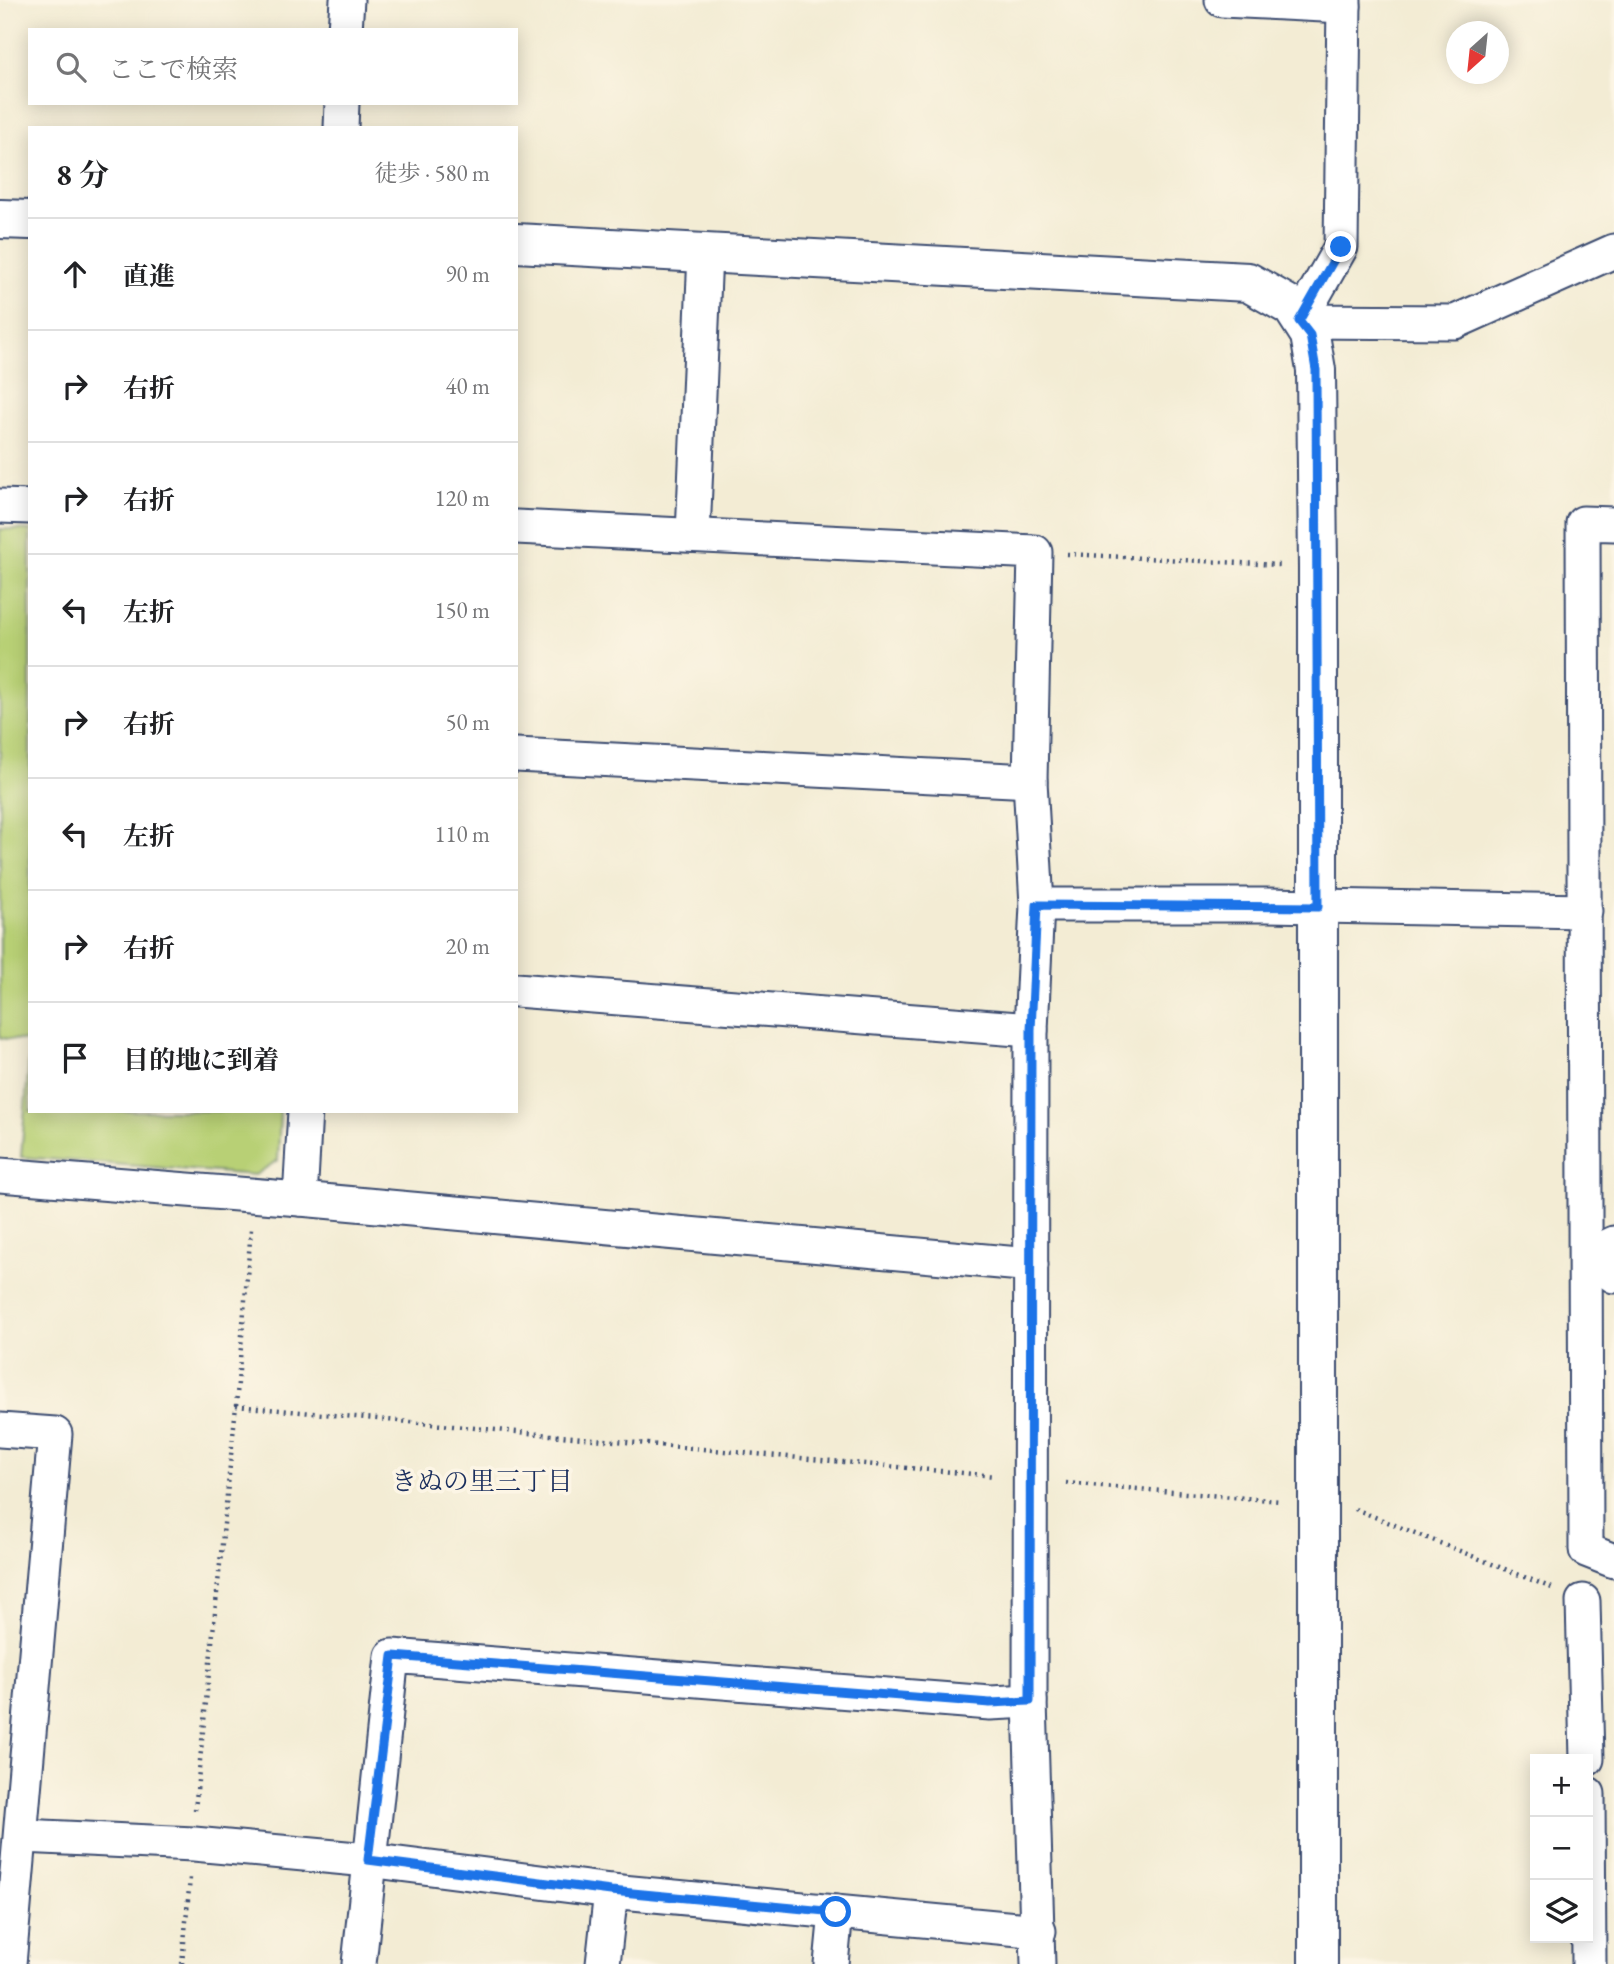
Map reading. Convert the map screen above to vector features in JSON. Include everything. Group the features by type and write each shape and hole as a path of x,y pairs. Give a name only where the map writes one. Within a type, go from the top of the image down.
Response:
{"street":[{"path":"345,28 347,0"},
{"path":"1222,0 1344,3 1341,247 1299,321"},
{"path":"341,126 342,105"},
{"path":"0,219 28,220"},
{"path":"518,243 1248,282 1292,307 1310,335 1316,370 1318,1964"},
{"path":"1299,321 1455,322 1614,251"},
{"path":"693,535 705,253"},
{"path":"0,506 28,507"},
{"path":"1614,524 1583,523 1585,911 1600,1059 1601,1250 1586,1550 1614,1561"},
{"path":"518,527 1035,552 1030,781 1037,905 1031,1030 1030,1701 1038,1964"},
{"path":"518,755 1030,781"},
{"path":"1037,905 1585,911"},
{"path":"518,990 1031,1030"},
{"path":"300,1199 305,1113"},
{"path":"0,1175 300,1199 1031,1265"},
{"path":"1601,1250 1614,1276"},
{"path":"0,1430 55,1434 9,1964"},
{"path":"1583,1601 1587,1754"},
{"path":"359,1964 368,1860 393,1656 990,1703 1030,1701"},
{"path":"1593,1796 1614,1804"},
{"path":"1588,1817 1590,1964"},
{"path":"22,1836 194,1844 368,1860 611,1891 1039,1931"},
{"path":"603,1964 611,1891"},
{"path":"831,1964 836,1912"}],"path":[{"path":"1035,552 1279,565"},
{"path":"194,1816 253,1216"},
{"path":"236,1406 997,1476"},
{"path":"1052,1481 1281,1501"},
{"path":"1348,1508 1364,1510 1583,1601"},
{"path":"182,1964 190,1876"}],"green space":[{"path":"0,529 28,530 28,1041 0,1038"},
{"path":"28,1071 28,1113 280,1113 278,1160 255,1175 21,1157"}],"district":[{"name":"きぬの里三丁目","path":"482,1481"}],"route":[{"path":"836,1912 611,1891 368,1860 393,1656 990,1703 1030,1701 1031,1030 1037,905 1318,907 1316,370 1310,335 1299,321 1341,247"}]}
